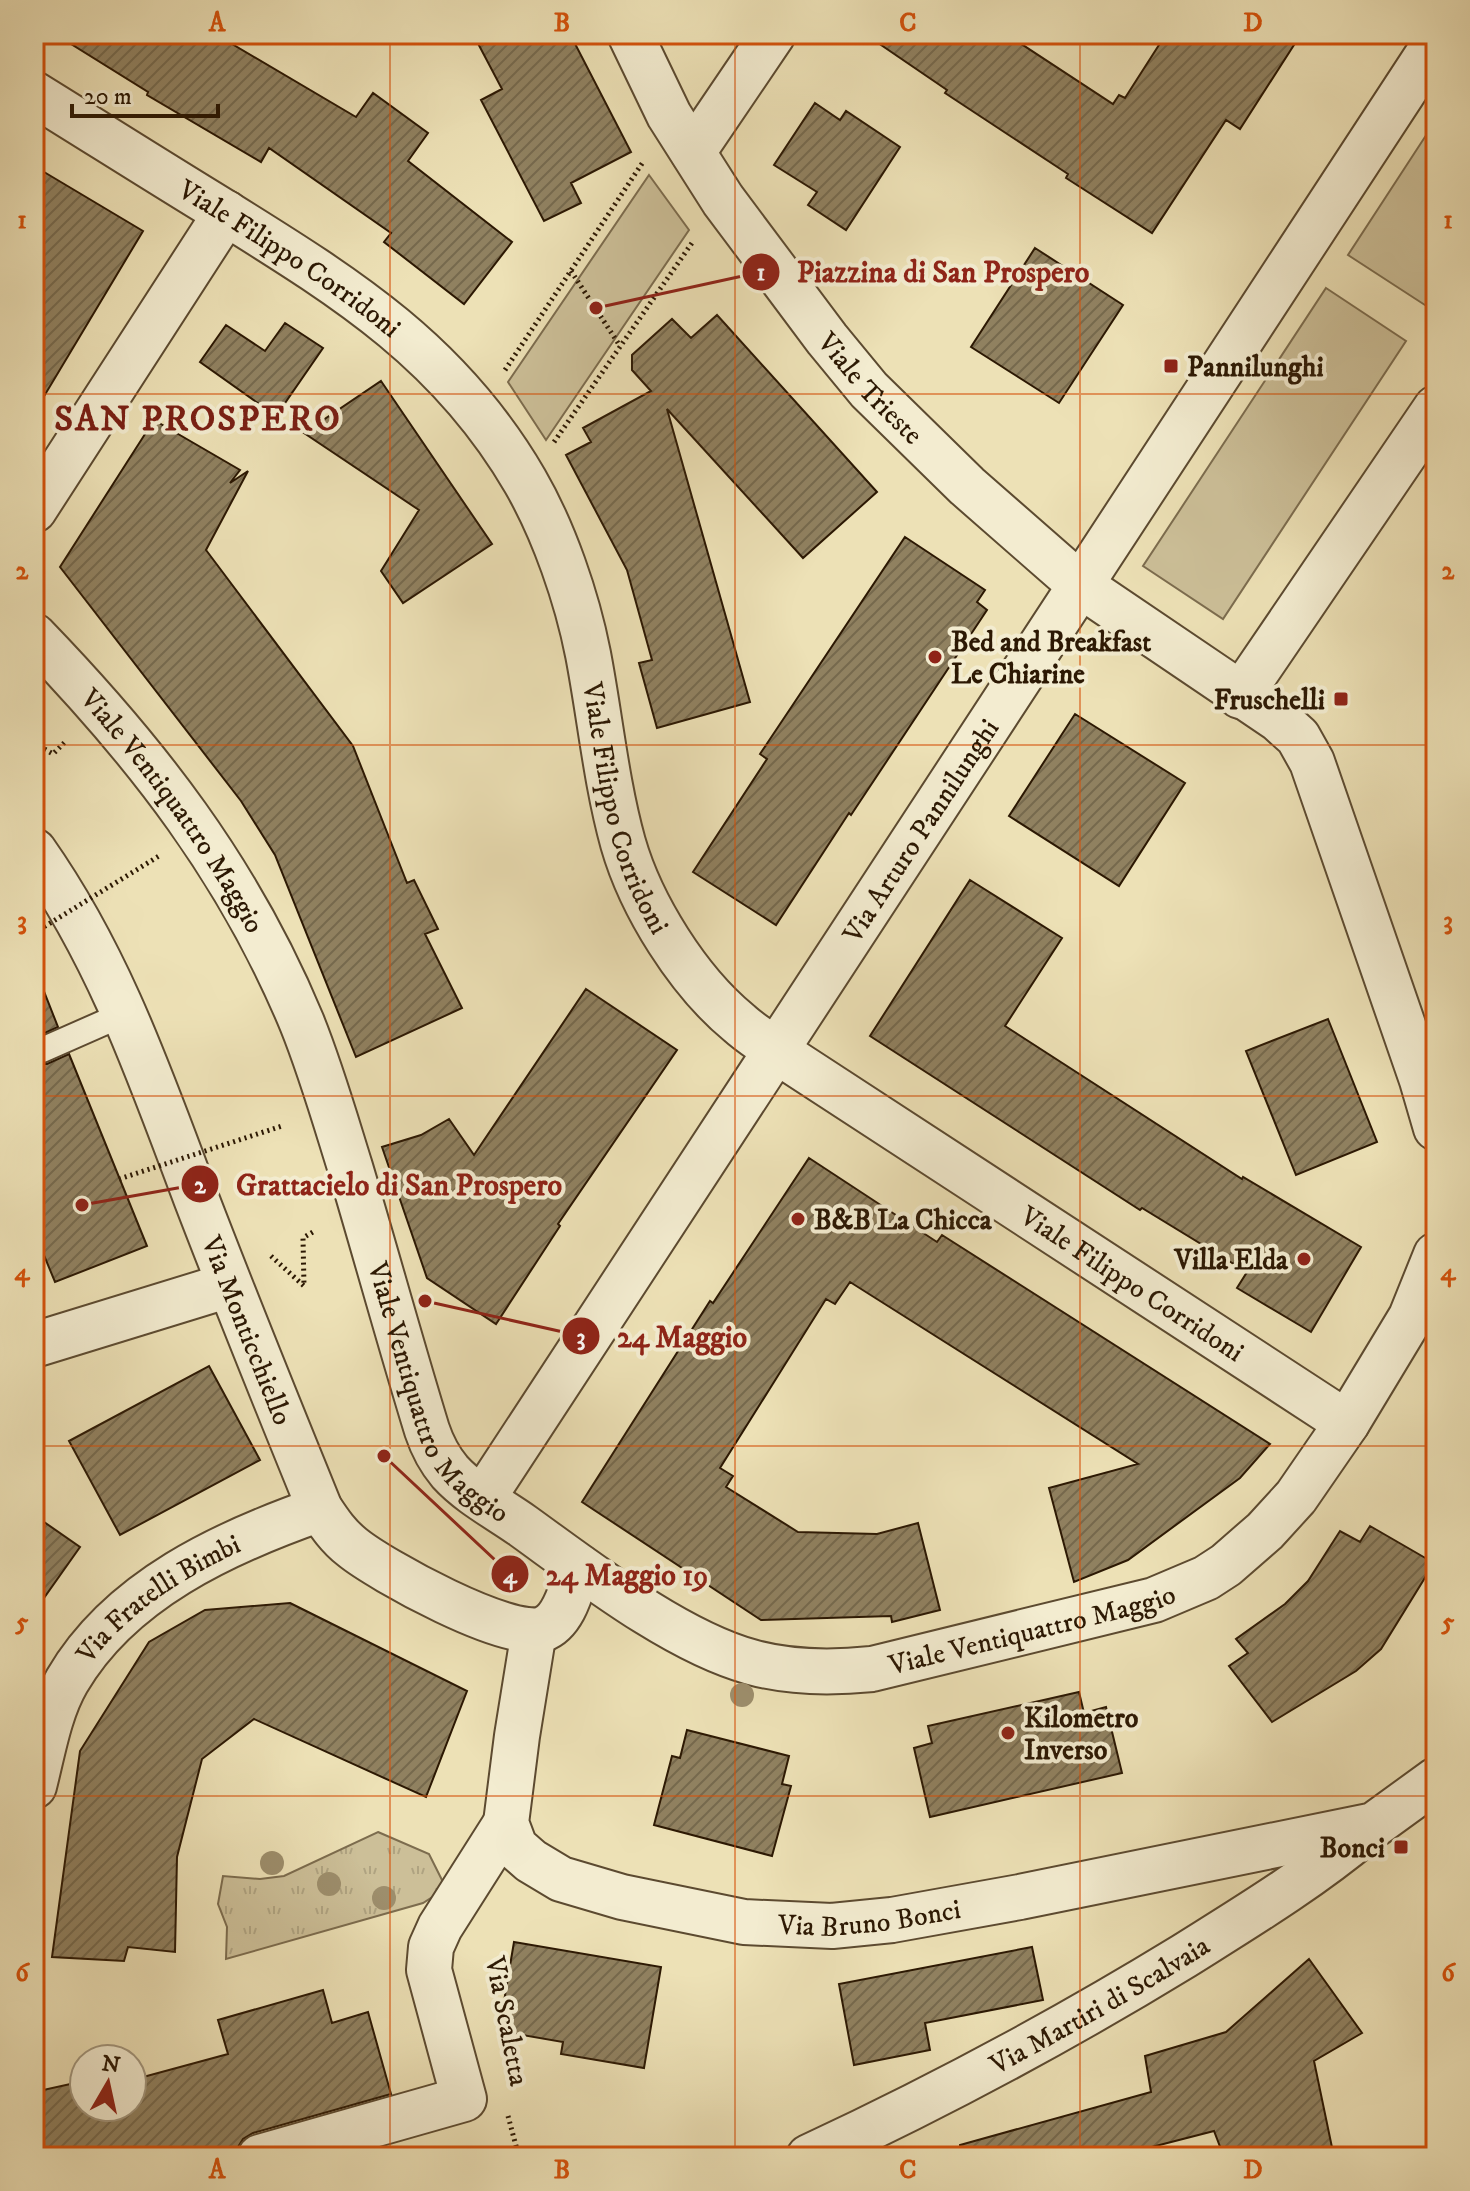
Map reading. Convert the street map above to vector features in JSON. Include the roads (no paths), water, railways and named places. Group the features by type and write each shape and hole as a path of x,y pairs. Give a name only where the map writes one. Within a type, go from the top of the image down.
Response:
{"street":[{"name":"Viale Trieste","path":"630,34 669,115 723,200 869,390 967,486 1080,585 1216,676 1240,696"},
{"path":"693,152 773,34"},
{"name":"Via Arturo Pannilunghi","path":"483,1498 1436,42"},
{"name":"Viale Filippo Corridoni","path":"34,94 356,296 439,368 471,404 506,451 537,504 575,605 588,650 623,843 665,934 711,996 738,1022 775,1050 1347,1423"},
{"path":"34,510 226,213"},
{"path":"1436,408 1240,696 1278,719 1298,737 1312,762 1436,1128"},
{"name":"Viale Ventiquattro Maggio","path":"34,636 81,686 177,800 226,872 269,951 325,1085 432,1444 451,1473 579,1567 679,1630 731,1655 753,1663 801,1670 833,1672 872,1669 1154,1600 1206,1578 1265,1531 1296,1497 1347,1423 1411,1317 1436,1255"},
{"name":"Via Monticchiello","path":"34,851 80,923 126,1013 234,1298 320,1509 335,1532 393,1574 450,1605 534,1631"},
{"path":"34,1345 234,1298"},
{"name":"Via Fratelli Bimbi","path":"34,1786 49,1725 66,1682 94,1641 118,1616 155,1588 199,1562 269,1528 320,1509"},
{"path":"260,2157 464,2099 429,1970 431,1947 440,1927 506,1823 534,1631 546,1628 557,1618 566,1604 579,1567"},
{"name":"Via Bruno Bonci","path":"506,1823 515,1847 561,1879 622,1897 744,1922 808,1926 892,1920 949,1911 1374,1825 1436,1780"},
{"name":"Via Martiri di Scalvaia","path":"809,2157 1077,2022 1256,1912 1343,1851 1374,1825"}],"lane":[{"path":"42,1050 126,1013"}],"place":[{"name":"Piazzina di San Prospero","path":"596,308"},
{"name":"Pannilunghi","path":"1171,366"},
{"name":"Bed and Breakfast Le Chiarine","path":"935,657"},
{"name":"Fruschelli","path":"1341,699"},
{"name":"Grattacielo di San Prospero","path":"82,1205"},
{"name":"B&B La Chicca","path":"798,1219"},
{"name":"Villa Elda","path":"1304,1259"},
{"name":"24 Maggio","path":"425,1301"},
{"name":"24 Maggio 19","path":"384,1456"},
{"name":"Kilometro Inverso","path":"1008,1733"},
{"name":"Bonci","path":"1401,1847"}],"district":[{"name":"SAN PROSPERO","path":"198,417"}]}
